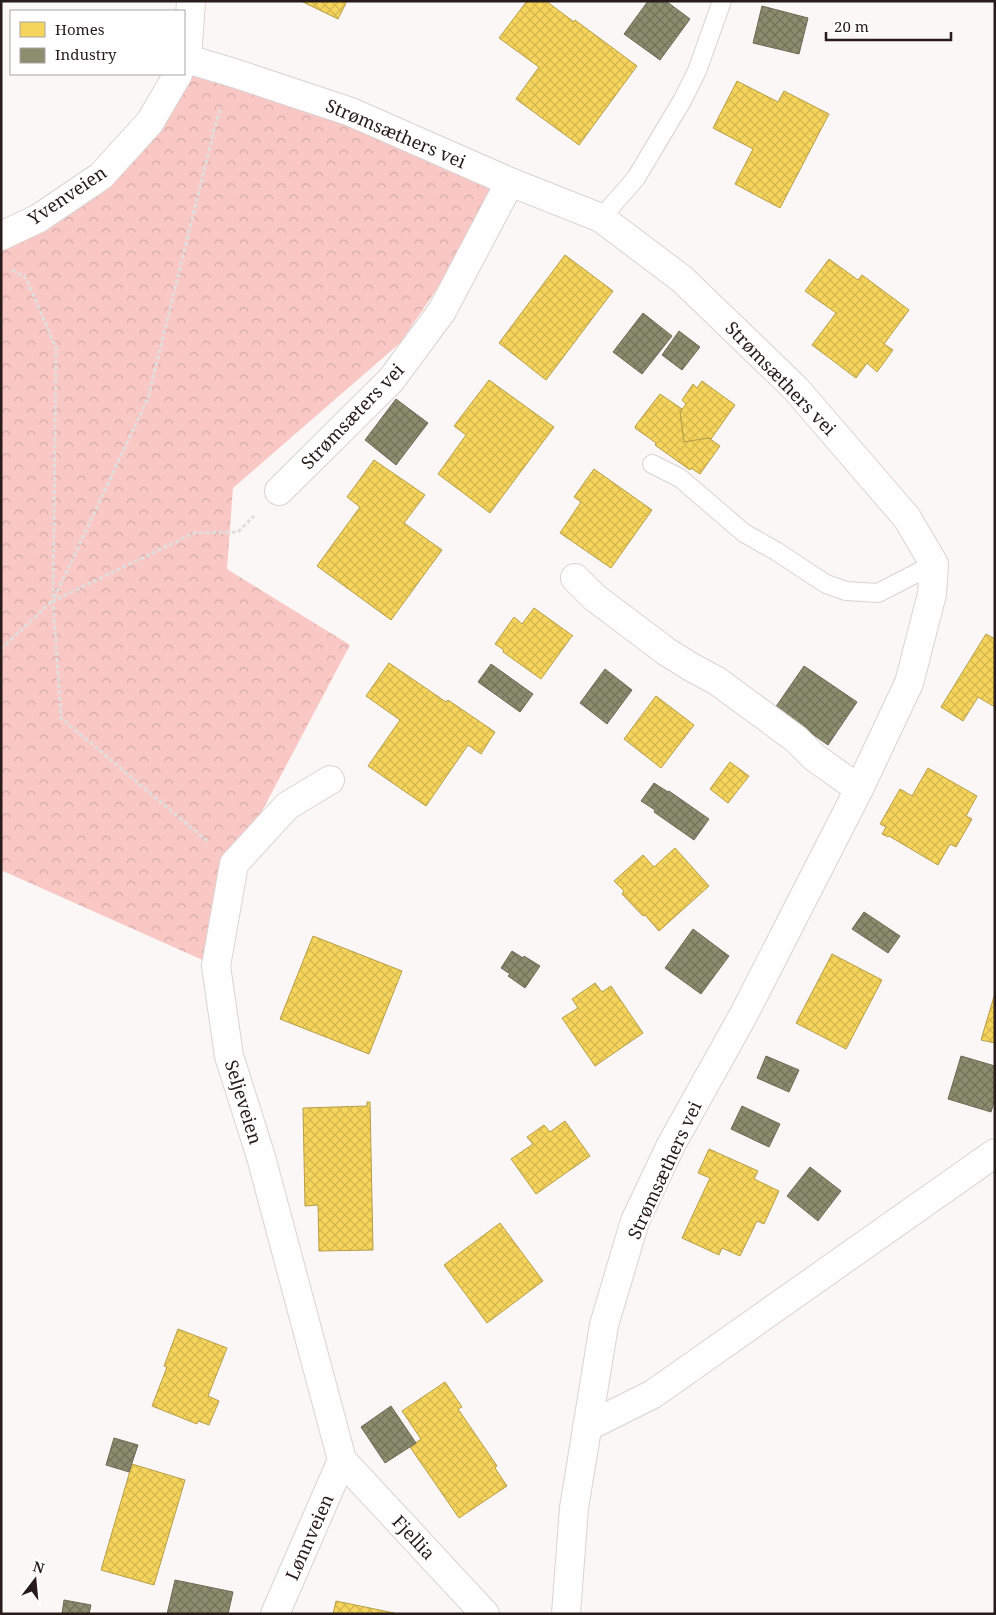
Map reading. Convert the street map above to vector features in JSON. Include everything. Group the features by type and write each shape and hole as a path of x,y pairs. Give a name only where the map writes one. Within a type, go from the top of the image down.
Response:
{"street":[{"name":"Yvenveien","path":"185,50 191,1"},
{"name":"Strømsæthers vei","path":"185,66 234,73 351,112 510,182 601,218 682,278 796,389 908,518 934,564 932,594 909,683 859,789 744,1014 671,1145 635,1221 604,1326 574,1508 566,1614"},
{"name":"Yvenveien","path":"1,236 38,218 101,176 150,122 178,75"},
{"name":"Strømsæters vei","path":"279,491 384,387 442,311 510,182"},
{"path":"575,578 594,597 667,652 717,680 796,739 814,757 859,789"},
{"path":"234,864 287,806 330,780"},
{"name":"Seljeveien","path":"234,864 216,966 230,1056 261,1158 342,1460"},
{"path":"587,1427 653,1394 995,1153"},
{"name":"Lønnveien","path":"275,1614 342,1460"},
{"name":"Fjellia","path":"342,1460 485,1614"}],"lane":[{"path":"601,218 636,178 682,101 697,71 722,1"},
{"path":"652,464 680,478 744,533 776,551 826,584 846,592 878,593 934,564"}],"path":[{"path":"53,601 148,398 214,130 234,73"},
{"path":"9,268 26,278 56,348 53,601 61,718 234,864"},
{"path":"1,649 53,601 194,533 238,532 279,491"}],"green space":[{"path":"185,64 510,182 400,343 233,488 227,569 350,645 234,864 216,966 3,871 1,874 1,236 101,176 176,75 185,75"}],"building: Homes":[{"path":"301,1 347,1 338,19"},
{"path":"527,1 546,1 637,66 579,145 516,99 539,67 499,38"},
{"path":"737,81 778,102 784,91 829,114 780,208 735,184 753,149 713,128"},
{"path":"565,255 613,291 546,380 499,343"},
{"path":"829,259 858,280 862,275 909,310 884,344 893,350 877,372 867,363 856,378 812,345 836,313 805,291"},
{"path":"489,380 554,427 490,513 438,474 466,435 454,426"},
{"path":"702,381 735,405 711,439 684,442 680,412 686,404 682,400 693,384 697,388"},
{"path":"660,394 682,409 680,412 684,442 709,438 720,446 700,474 691,468 690,470 635,428"},
{"path":"374,460 425,495 404,523 442,550 391,620 317,566 360,507 347,497"},
{"path":"594,469 652,510 611,568 560,533 581,502 574,497"},
{"path":"534,608 573,636 541,679 503,652 504,650 495,644 514,617 522,624"},
{"path":"986,634 995,639 995,707 978,697 963,721 941,707"},
{"path":"389,663 446,702 448,700 495,732 481,754 468,745 426,806 368,766 400,720 366,696"},
{"path":"656,696 694,725 661,768 624,739"},
{"path":"730,762 749,776 728,803 710,789"},
{"path":"928,768 977,796 966,816 972,819 956,847 950,844 938,865 889,836 882,834 886,827 880,824 900,789 912,796"},
{"path":"675,848 709,886 659,931 622,894 624,891 614,881 643,855 654,867"},
{"path":"313,936 402,971 369,1054 280,1019"},
{"path":"832,954 882,980 846,1049 796,1023"},
{"path":"595,983 602,992 611,986 643,1033 595,1066 562,1018 578,1008 572,999"},
{"path":"995,993 995,1043 981,1040"},
{"path":"367,1102 370,1102 373,1250 319,1251 318,1205 305,1206 303,1108 367,1106"},
{"path":"565,1121 590,1156 536,1194 511,1159 533,1144 527,1137 544,1125 550,1132"},
{"path":"709,1149 758,1171 754,1179 779,1191 764,1224 757,1221 740,1256 722,1248 719,1255 682,1238 710,1178 698,1173"},
{"path":"500,1223 543,1281 487,1323 444,1265"},
{"path":"178,1329 227,1348 208,1396 219,1401 209,1425 198,1421 197,1424 152,1406 167,1367 164,1366"},
{"path":"445,1382 462,1407 458,1409 497,1466 495,1468 507,1486 459,1518 410,1447 421,1439 402,1411"},
{"path":"132,1464 185,1480 154,1585 101,1570"},
{"path":"336,1601 394,1613 333,1614"}],"building: Industry":[{"path":"648,1 666,1 690,19 660,60 624,34"},
{"path":"762,6 808,18 799,54 753,43"},
{"path":"643,313 672,336 642,374 613,352"},
{"path":"679,331 700,347 682,370 662,355"},
{"path":"396,399 428,423 396,465 365,440"},
{"path":"491,664 533,694 520,712 478,682"},
{"path":"804,666 857,702 828,745 775,708"},
{"path":"605,669 632,690 607,724 580,703"},
{"path":"654,783 669,791 709,819 694,840 641,801"},
{"path":"864,912 900,936 888,953 852,929"},
{"path":"693,929 729,956 701,994 665,968"},
{"path":"512,951 540,966 525,988 508,976 510,974 501,968"},
{"path":"766,1056 799,1070 789,1092 757,1078"},
{"path":"961,1056 995,1066 995,1099 991,1112 948,1099"},
{"path":"742,1106 780,1124 769,1147 731,1129"},
{"path":"810,1167 841,1191 818,1221 787,1196"},
{"path":"391,1406 416,1443 385,1463 361,1427"},
{"path":"114,1438 138,1445 129,1472 106,1465"},
{"path":"175,1580 233,1592 228,1614 167,1614"},
{"path":"64,1600 91,1605 89,1614 62,1614"}]}
